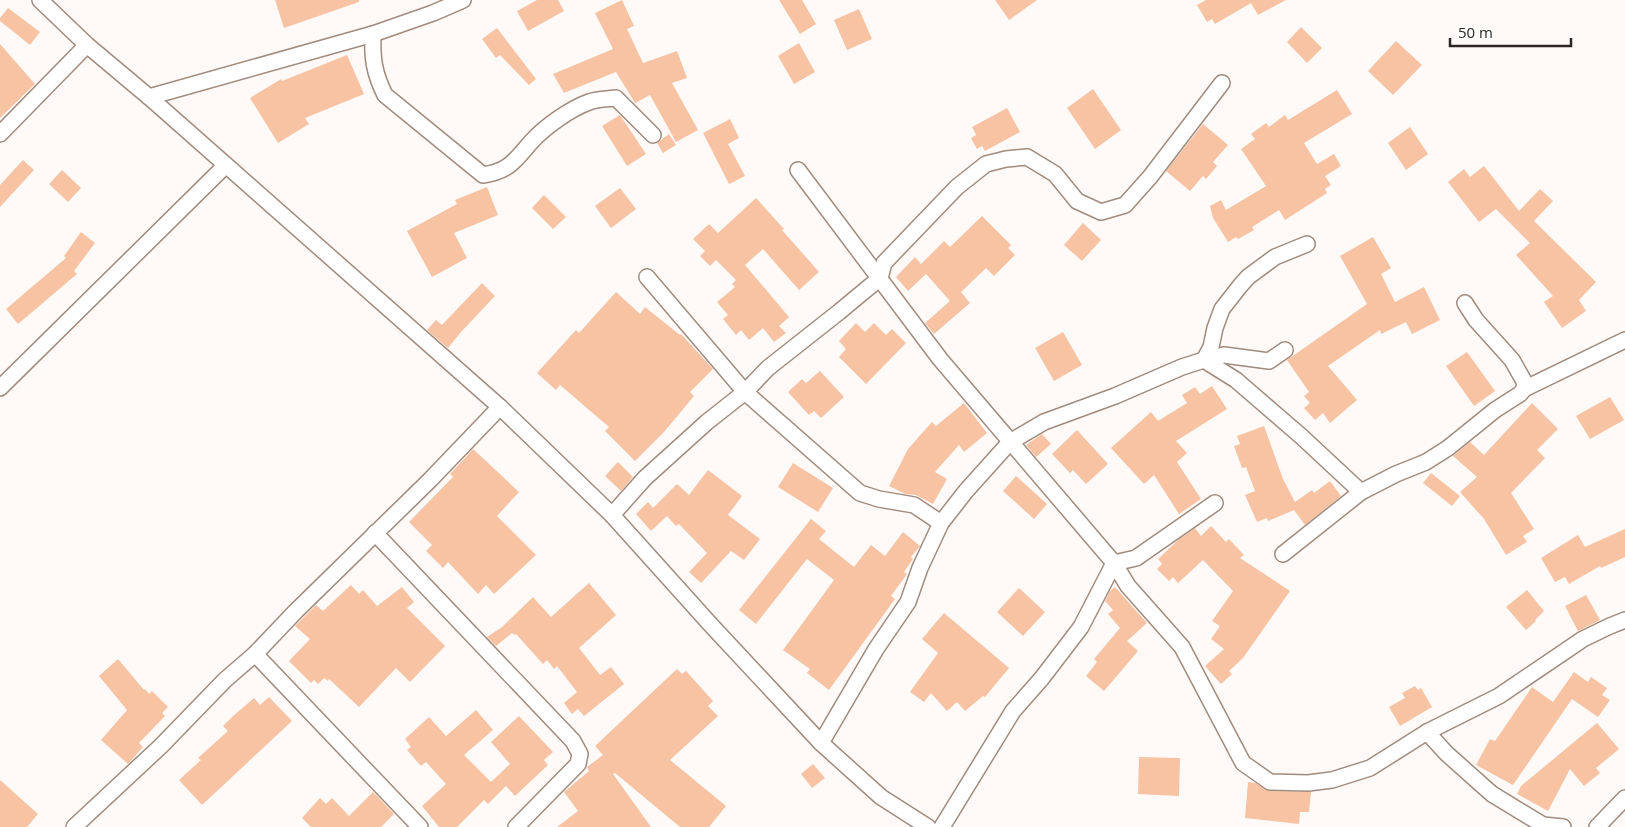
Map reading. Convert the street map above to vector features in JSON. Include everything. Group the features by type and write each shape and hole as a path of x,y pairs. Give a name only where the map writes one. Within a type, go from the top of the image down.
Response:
{"street":[{"path":"40,0 87,45 149,97 500,406 612,515 821,743 881,797 928,827"},
{"path":"149,97 373,34 433,13 463,0"},
{"path":"373,34 372,60 379,82 386,95 483,175 504,170 519,158 533,140 569,112 591,101 616,98 653,135"},
{"path":"0,134 87,45"},
{"path":"612,515 645,478 707,422 745,392 768,368 880,278 884,263 957,187 986,164 1006,159 1027,157 1055,174 1077,201 1102,212 1125,205 1150,176 1222,83"},
{"path":"0,388 226,166"},
{"path":"798,170 940,358 1114,563 1128,586 1182,647 1243,763 1270,782 1308,783 1332,780 1370,768 1427,732 1499,696 1583,640 1625,620"},
{"path":"1204,360 1212,347 1215,328 1222,309 1248,276 1275,257 1307,244"},
{"path":"647,278 745,392 860,493 879,499 914,505 941,522"},
{"path":"1465,303 1476,320 1512,360 1525,383 1524,389"},
{"path":"1283,554 1361,492 1396,474 1426,462 1448,448 1524,389 1625,340"},
{"path":"821,743 876,649 908,602 920,568 941,522 1010,442 1044,422 1115,396 1182,367 1224,355 1269,361 1285,350"},
{"path":"1204,360 1236,380 1302,436 1361,492"},
{"path":"74,827 161,746 225,680 255,654 296,611 430,480 500,406"},
{"path":"942,827 1013,710 1042,678 1081,627 1114,563 1136,558 1215,503"},
{"path":"375,533 574,741 580,754 578,764 516,827"},
{"path":"255,654 420,827"},
{"path":"1427,732 1446,754 1492,794 1543,824 1563,827"},
{"path":"1597,827 1625,798"}],"building":[{"path":"275,0 359,0 359,2 284,28"},
{"path":"537,0 558,0 564,11 528,31 517,11"},
{"path":"622,0 634,26 627,29 643,63 677,51 687,78 672,83 698,130 676,142 650,95 635,103 616,72 564,93 553,74 613,49 595,13"},
{"path":"779,0 802,0 816,24 800,34"},
{"path":"995,0 1037,0 1009,20"},
{"path":"1206,0 1286,0 1258,15 1251,3 1215,24 1212,19 1207,22 1197,5"},
{"path":"8,8 40,32 30,45 0,21 0,18"},
{"path":"859,9 872,39 847,50 834,20"},
{"path":"1301,27 1322,48 1307,63 1287,42"},
{"path":"497,28 536,79 529,85 500,55 496,58 482,39"},
{"path":"1396,41 1422,65 1393,95 1368,71"},
{"path":"799,43 815,72 794,84 778,56"},
{"path":"0,44 35,84 0,118"},
{"path":"347,55 364,94 305,118 309,124 278,143 250,98 281,79 282,81"},
{"path":"1093,89 1121,130 1095,149 1067,108"},
{"path":"1337,90 1352,114 1304,143 1317,164 1334,154 1341,166 1325,176 1331,185 1325,189 1327,193 1285,220 1279,210 1252,227 1254,230 1228,242 1213,218 1210,206 1221,200 1226,210 1266,186 1241,149 1255,139 1251,134 1266,123 1269,127 1285,115 1288,120"},
{"path":"1007,108 1020,132 985,151 982,146 977,149 971,138 976,135 972,127"},
{"path":"620,115 646,154 627,166 602,126"},
{"path":"730,119 739,138 728,144 745,176 729,184 703,133"},
{"path":"1203,124 1228,145 1213,162 1217,166 1206,179 1203,176 1190,191 1166,171"},
{"path":"1410,127 1428,154 1406,170 1388,143"},
{"path":"669,134 676,145 663,153 657,143"},
{"path":"23,160 34,170 0,207 0,185"},
{"path":"1484,166 1519,211 1540,189 1553,201 1534,221 1596,282 1579,300 1586,311 1562,328 1544,302 1553,296 1516,255 1530,243 1496,209 1479,222 1448,182 1464,169 1470,177"},
{"path":"62,170 81,188 68,202 49,184"},
{"path":"487,187 498,215 454,233 467,258 432,277 407,231 457,204 455,200"},
{"path":"620,188 636,209 611,228 595,206"},
{"path":"544,195 566,217 553,229 532,208"},
{"path":"756,198 819,272 799,290 763,249 745,265 789,317 779,326 786,333 774,342 763,328 749,340 741,330 736,335 723,319 728,315 717,302 735,287 732,284 736,280 716,260 710,266 700,256 705,251 693,239 709,224 718,233"},
{"path":"982,216 1011,245 1008,248 1015,255 994,276 986,268 961,292 970,303 934,334 925,323 950,301 926,274 908,291 896,277 915,257 921,264 944,241 950,247"},
{"path":"1083,223 1101,240 1082,261 1064,245"},
{"path":"81,232 95,243 74,271 77,274 18,324 6,309 66,258 64,256"},
{"path":"1373,237 1391,268 1381,274 1395,302 1424,287 1440,320 1412,334 1406,322 1381,334 1380,330 1328,366 1357,400 1330,423 1323,413 1315,420 1304,408 1310,403 1304,396 1309,392 1287,360 1367,304 1340,256"},
{"path":"482,283 495,296 448,348 427,330 436,320 442,325"},
{"path":"616,292 640,314 645,307 681,334 713,369 690,392 694,396 664,432 635,461 605,431 609,427 560,385 556,390 537,373 576,330 579,333"},
{"path":"856,323 865,332 874,323 886,335 892,329 906,343 866,384 839,357 846,349 839,341"},
{"path":"1063,332 1082,365 1054,381 1035,348"},
{"path":"1467,352 1495,391 1474,406 1446,366"},
{"path":"820,371 844,397 821,418 814,411 809,415 788,392 802,379 806,383"},
{"path":"1212,386 1227,409 1176,441 1187,453 1177,462 1201,499 1179,514 1154,475 1144,484 1111,448 1151,412 1158,421 1187,403 1182,395 1195,387 1200,394"},
{"path":"1610,397 1624,420 1590,439 1576,416"},
{"path":"964,403 987,433 964,452 959,445 935,472 947,479 933,504 916,495 905,494 889,486 908,449 932,422 936,426"},
{"path":"1532,403 1558,429 1537,450 1545,458 1511,493 1534,529 1523,536 1527,542 1506,555 1484,519 1460,492 1477,477 1453,456 1470,442 1484,455"},
{"path":"1264,426 1283,479 1295,502 1312,490 1314,493 1330,481 1341,496 1305,525 1294,510 1268,521 1267,518 1257,522 1245,495 1255,491 1246,467 1242,468 1234,446 1240,444 1237,436"},
{"path":"1077,430 1108,464 1086,484 1073,470 1070,473 1052,454"},
{"path":"1042,434 1051,444 1036,457 1026,445"},
{"path":"473,449 519,492 497,516 536,555 494,594 486,585 478,594 448,562 443,568 426,551 432,545 409,522 453,477 450,474"},
{"path":"618,462 633,477 621,491 605,476"},
{"path":"793,463 833,488 818,512 778,487"},
{"path":"708,470 742,496 728,515 760,539 744,560 731,551 701,583 689,572 707,553 679,524 676,526 667,516 651,531 636,514 648,502 653,508 677,484 689,495"},
{"path":"1431,473 1460,496 1452,506 1423,483"},
{"path":"1016,476 1047,504 1034,519 1003,491"},
{"path":"811,519 826,531 819,539 854,567 871,545 885,556 903,532 920,546 911,557 913,559 904,572 907,574 891,596 895,599 829,690 807,673 810,669 783,650 834,580 807,559 756,624 739,610"},
{"path":"1211,526 1226,542 1229,539 1244,555 1240,558 1290,591 1243,658 1229,671 1232,674 1221,684 1205,666 1224,649 1211,639 1220,626 1212,621 1233,591 1203,560 1178,583 1173,577 1169,581 1157,569 1162,564 1158,559 1178,540 1195,528 1201,536"},
{"path":"1625,529 1625,557 1601,568 1600,566 1569,584 1565,577 1555,582 1541,558 1578,535 1585,547"},
{"path":"589,583 616,615 579,648 600,675 611,667 624,684 584,716 578,709 572,714 564,703 577,692 557,666 554,669 547,660 543,664 516,634 512,633 496,646 487,637 502,627 533,597 551,617"},
{"path":"351,585 359,594 363,590 377,606 402,587 414,602 407,608 445,646 410,682 396,668 359,707 329,679 328,681 324,678 318,684 314,680 311,683 289,661 310,639 295,626 316,605 323,611"},
{"path":"1115,587 1147,623 1127,641 1138,651 1104,691 1086,676 1097,662 1094,659 1120,628 1108,614 1113,610 1105,601 1110,591"},
{"path":"1019,588 1045,612 1023,636 997,612"},
{"path":"1527,590 1544,611 1526,630 1506,607"},
{"path":"1586,595 1600,620 1578,631 1565,606"},
{"path":"944,613 1009,668 985,697 983,696 965,711 957,702 947,711 931,693 924,702 910,692 938,653 922,639"},
{"path":"118,659 144,690 149,694 152,691 168,707 162,713 165,716 139,743 143,747 128,764 101,740 127,710 99,676"},
{"path":"677,669 682,674 686,671 713,701 708,706 718,716 670,760 726,806 709,827 680,827 615,773 613,774 651,827 557,827 578,811 564,792 589,771 587,767 603,755 595,746"},
{"path":"1574,672 1588,682 1591,677 1607,688 1602,695 1610,700 1598,717 1572,699 1513,785 1476,765 1490,739 1495,741 1532,687 1553,702"},
{"path":"1415,686 1418,690 1421,688 1432,707 1400,726 1389,707 1405,698 1402,693"},
{"path":"269,697 292,721 202,805 179,780 201,760 198,758 228,731 223,726 233,716 254,698 260,705"},
{"path":"476,710 493,730 464,755 491,782 510,764 491,742 519,716 553,752 544,760 548,765 515,796 506,786 488,804 484,800 457,827 439,827 422,806 446,784 426,762 421,766 407,750 411,747 405,739 429,717 446,736"},
{"path":"1597,723 1619,749 1596,768 1600,773 1584,786 1570,769 1548,811 1517,794 1521,786"},
{"path":"1139,757 1180,758 1179,796 1138,794"},
{"path":"813,764 825,778 812,788 801,774"},
{"path":"0,780 38,814 27,827 0,827"},
{"path":"1248,782 1255,783 1270,791 1311,792 1309,812 1300,812 1299,824 1245,818"},
{"path":"373,792 394,814 381,827 311,827 302,818 320,798 326,804 332,798 349,816"}]}
